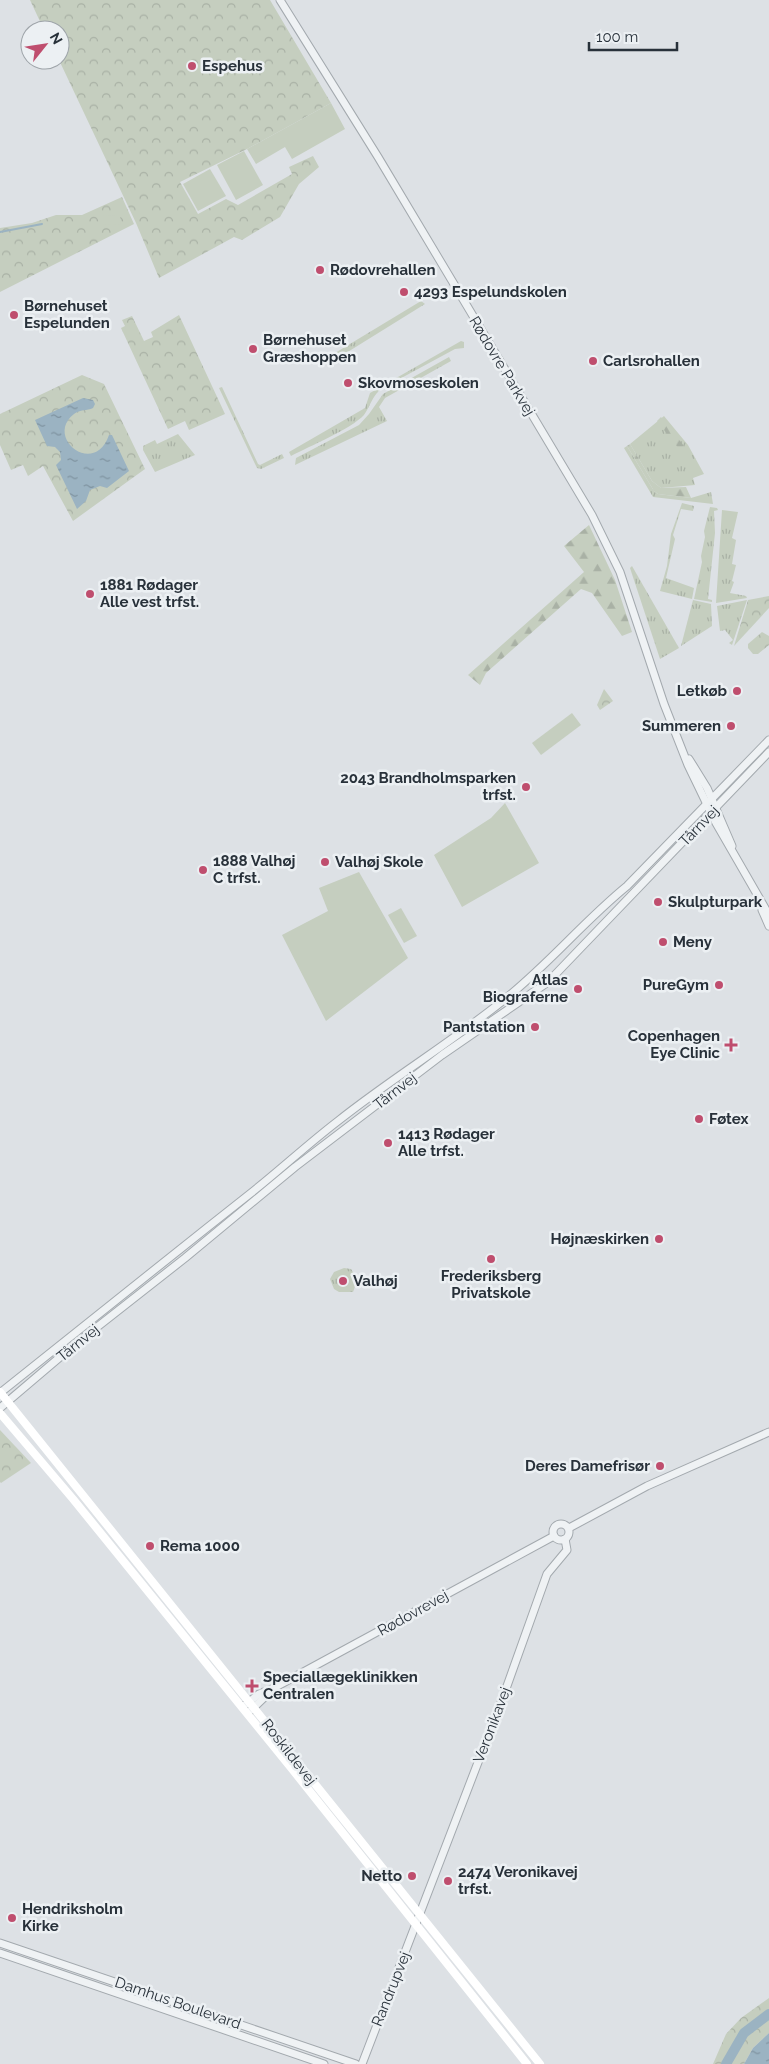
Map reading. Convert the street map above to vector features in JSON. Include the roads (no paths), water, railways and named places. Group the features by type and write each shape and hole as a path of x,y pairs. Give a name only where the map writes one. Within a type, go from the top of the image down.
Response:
{"main road":[{"name":"Roskildevej","path":"0,1392 540,2064"},
{"name":"Roskildevej","path":"0,1413 73,1499 417,1924 527,2064"}],"street":[{"name":"Rødovre Parkvej","path":"280,0 378,157 592,515 620,572 664,704 705,803 769,915"},
{"name":"Tårnvej","path":"0,1392 79,1332 182,1245 251,1193 337,1121 505,999 541,969 605,904 627,886 705,803 769,740"},
{"name":"Rødovre Parkvej","path":"683,751 717,808 730,837 733,850"},
{"name":"Tårnvej","path":"0,1408 73,1346 185,1258 295,1167 442,1055 548,982 769,752"},
{"name":"Rødovre Parkvej","path":"749,880 769,926"},
{"path":"569,1528 647,1486 769,1432"},
{"path":"563,1524 569,1528 569,1535 565,1539 558,1540 554,1536 553,1530 557,1525 563,1524"},
{"name":"Rødovrevej","path":"244,1712 259,1694 272,1689 554,1536"},
{"name":"Veronikavej","path":"421,1914 547,1574 567,1550 565,1539"},
{"name":"Randrupvej","path":"362,2064 421,1914"},
{"name":"Damhus Boulevard","path":"0,1943 356,2064"},
{"name":"Damhus Boulevard","path":"0,1953 324,2064"}],"water":[{"path":"83,398 93,400 95,404 93,408 76,412 66,423 65,433 68,442 75,449 83,453 93,453 102,447 109,435 112,435 129,471 107,488 100,486 90,490 86,501 77,509 56,465 61,460 60,452 55,447 47,446 35,420"},
{"path":"769,2033 769,2064 744,2064 753,2048"}],"waterway":[{"path":"0,232 42,224"},
{"path":"726,2064 744,2033 769,2014"}],"place":[{"name":"Espehus","path":"192,66"},
{"name":"Rødovrehallen","path":"320,270"},
{"name":"4293 Espelundskolen","path":"404,292"},
{"name":"Børnehuset Espelunden","path":"14,315"},
{"name":"Børnehuset Græshoppen","path":"253,349"},
{"name":"Carlsrohallen","path":"593,361"},
{"name":"Skovmoseskolen","path":"348,383"},
{"name":"1881 Rødager Alle vest trfst.","path":"90,594"},
{"name":"Letkøb","path":"737,691"},
{"name":"Summeren","path":"731,726"},
{"name":"2043 Brandholmsparken trfst.","path":"526,787"},
{"name":"Valhøj Skole","path":"325,862"},
{"name":"1888 Valhøj C trfst.","path":"203,870"},
{"name":"Skulpturpark","path":"658,902"},
{"name":"Meny","path":"663,942"},
{"name":"PureGym","path":"719,985"},
{"name":"Atlas Biograferne","path":"578,989"},
{"name":"Pantstation","path":"535,1027"},
{"name":"Copenhagen Eye Clinic","path":"731,1045"},
{"name":"Føtex","path":"699,1119"},
{"name":"1413 Rødager Alle trfst.","path":"388,1143"},
{"name":"Højnæskirken","path":"659,1239"},
{"name":"Frederiksberg Privatskole","path":"491,1259"},
{"name":"Valhøj","path":"343,1281"},
{"name":"Deres Damefrisør","path":"660,1466"},
{"name":"Rema 1000","path":"150,1546"},
{"name":"Speciallægeklinikken Centralen","path":"252,1686"},
{"name":"Netto","path":"412,1876"},
{"name":"2474 Veronikavej trfst.","path":"448,1881"},
{"name":"Hendriksholm Kirke","path":"12,1918"}]}
